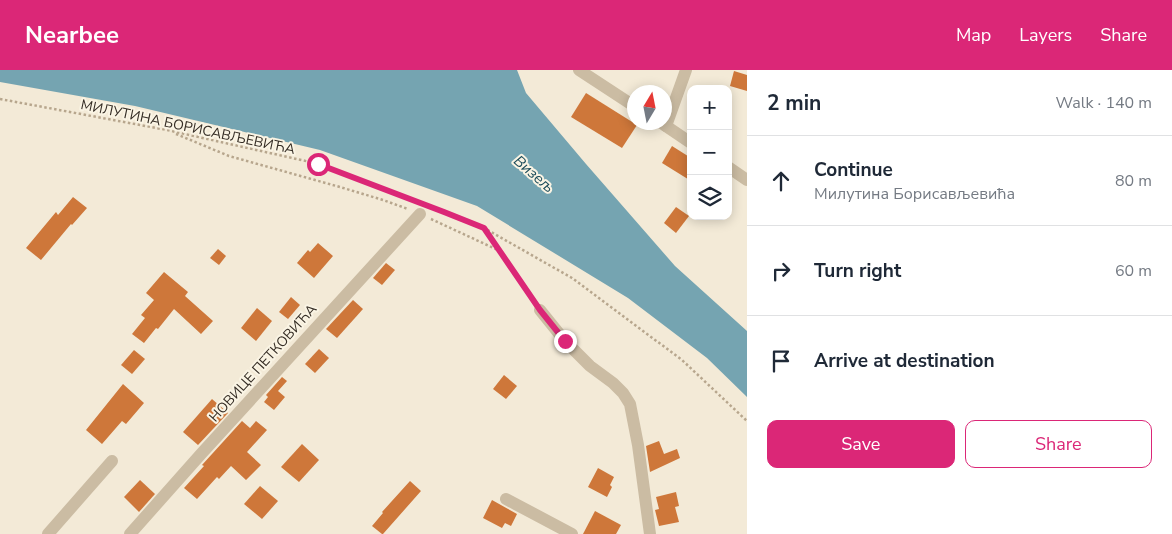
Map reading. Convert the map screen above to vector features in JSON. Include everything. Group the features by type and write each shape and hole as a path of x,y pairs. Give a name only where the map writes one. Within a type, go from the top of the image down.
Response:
{"street":[{"path":"579,70 627,101"},
{"path":"672,103 686,70"},
{"path":"672,130 687,140"},
{"path":"732,171 747,180"},
{"name":"НОВИЦЕ ПЕТКОВИЋА","path":"130,534 421,207"},
{"path":"540,310 565,341 590,366 613,383 630,404 638,445 650,534"},
{"path":"48,534 112,461"},
{"path":"506,499 572,534"}],"path":[{"name":"МИЛУТИНА БОРИСАВЉЕВИЋА","path":"0,99 168,130 318,164 421,207 484,228 572,278 682,360 747,421"},
{"path":"168,130 229,156 383,200 421,207 500,251"},
{"path":"484,228 540,310"}],"water":[{"name":"Визељ","path":"0,70 517,70 526,93 675,266 747,331 747,397 707,358 628,298 477,206 320,150 135,106 0,82"}],"building":[{"path":"734,71 747,75 747,91 730,85"},
{"path":"586,93 627,119 627,130 634,130 622,148 571,117"},
{"path":"672,146 687,155 687,179 662,163"},
{"path":"73,197 87,208 41,260 26,248 56,212 58,215"},
{"path":"676,207 687,215 687,219 676,233 664,223"},
{"path":"318,243 333,256 314,278 297,263 308,250 310,252"},
{"path":"218,249 226,256 219,265 210,258"},
{"path":"386,263 395,270 382,285 373,278"},
{"path":"164,272 188,292 185,296 213,321 201,334 174,309 144,343 132,334 145,318 141,315 154,300 146,293"},
{"path":"291,297 300,305 288,319 279,312"},
{"path":"353,300 363,309 337,338 326,329"},
{"path":"257,308 272,321 256,341 241,328"},
{"path":"319,349 329,358 315,373 305,364"},
{"path":"134,350 145,359 132,374 121,365"},
{"path":"504,375 517,386 506,399 493,389"},
{"path":"282,377 287,381 278,391 285,397 274,410 264,402 268,397 266,395"},
{"path":"123,384 144,403 126,424 122,421 102,444 86,430"},
{"path":"212,399 228,413 198,445 183,432"},
{"path":"242,421 250,428 256,421 267,430 247,452 261,465 246,480 231,466 219,479 217,477 197,499 184,488"},
{"path":"659,441 664,454 677,449 680,458 650,472 646,446"},
{"path":"302,444 319,460 299,482 281,467"},
{"path":"598,468 614,477 607,497 588,487"},
{"path":"140,480 155,494 139,512 124,497"},
{"path":"410,481 421,491 382,534 372,526"},
{"path":"260,486 278,501 262,519 244,504"},
{"path":"676,492 679,506 675,507 679,522 659,526 655,510 659,509 656,497"},
{"path":"492,500 517,514 511,526 505,523 502,528 483,518"},
{"path":"595,511 621,525 616,534 583,534"}],"route":[{"path":"318,164 484,228 540,310 565,341"}]}
